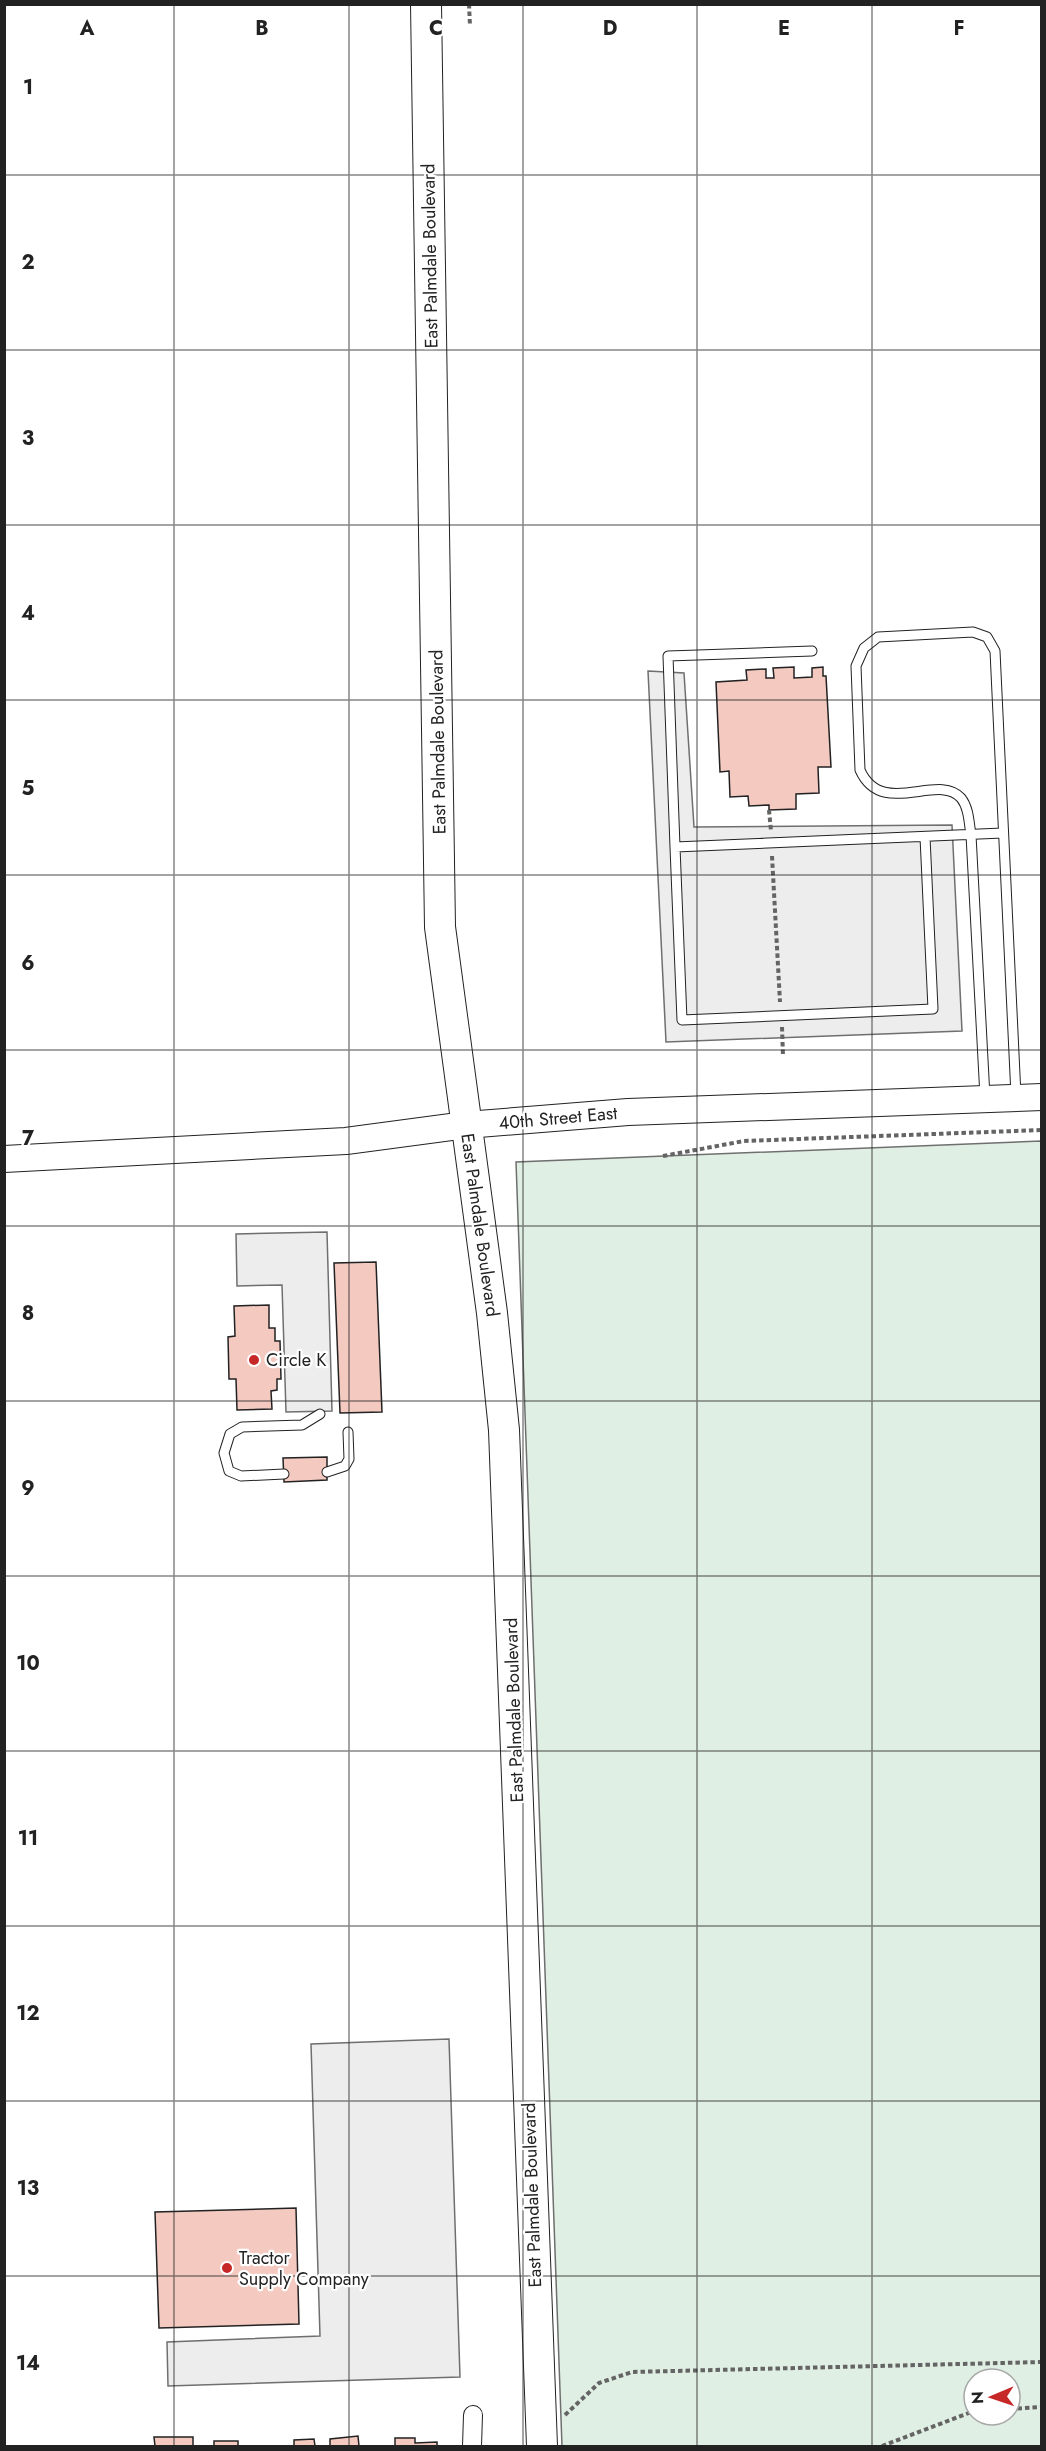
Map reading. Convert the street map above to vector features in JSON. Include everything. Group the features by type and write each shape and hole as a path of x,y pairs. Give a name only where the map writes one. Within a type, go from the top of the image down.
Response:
{"highway":[{"name":"East Palmdale Boulevard","path":"426,4 440,927 492,1313 504,1430 541,2442"}],"main road":[{"name":"40th Street East","path":"4,1159 346,1141 466,1125 628,1112 1041,1097"}],"street":[{"path":"472,2446 473,2415"}],"lane":[{"path":"985,1099 971,835 967,810 960,798 950,791 881,793 867,785 860,771 856,666 864,648 878,637 973,632 987,637 995,651 1016,1098"},
{"path":"812,651 668,656 682,1020 933,1009 925,837"},
{"path":"675,847 1004,833"},
{"path":"284,1474 241,1476 229,1471 224,1453 230,1434 242,1427 302,1425 320,1414"},
{"path":"327,1472 345,1466 349,1458 348,1432"}],"path":[{"path":"469,4 470,26"},
{"path":"769,810 783,1056"},
{"path":"663,1156 744,1141 1041,1130"},
{"path":"541,2442 599,2383 632,2372 1041,2362"},
{"path":"1022,2408 1041,2407"},
{"path":"882,2446 962,2416"}],"green space":[{"path":"1041,1141 1041,2446 562,2446 516,1162"}],"shaded area":[{"path":"648,671 684,673 694,827 952,825 962,1031 666,1042"},
{"path":"327,1232 332,1411 286,1412 282,1285 237,1286 236,1234"},
{"path":"449,2039 460,2377 168,2386 167,2342 320,2336 311,2044"}],"building":[{"path":"794,667 794,678 812,677 812,668 823,667 823,676 826,676 831,767 818,767 819,793 796,794 796,809 769,810 769,805 749,806 748,796 730,797 729,771 720,772 716,682 747,680 746,670 766,669 766,678 774,678 773,668"},
{"name":"Circle K","path":"376,1262 382,1412 340,1413 334,1263"},
{"name":"Circle K","path":"269,1305 269,1328 275,1328 275,1341 280,1341 281,1379 277,1379 277,1390 271,1391 272,1409 237,1410 236,1379 229,1379 228,1337 235,1336 234,1306"},
{"path":"327,1457 327,1480 284,1482 283,1458"},
{"name":"Tractor Supply Company","path":"296,2208 299,2324 159,2328 155,2212"},
{"path":"358,2436 359,2446 330,2446 330,2439"},
{"path":"154,2437 193,2437 193,2446 155,2446"},
{"path":"395,2438 415,2438 415,2443 437,2442 437,2446 395,2446"},
{"path":"314,2439 315,2446 294,2446 294,2440"},
{"path":"214,2441 238,2441 238,2446 214,2446"}],"place":[{"name":"Circle K","path":"254,1360"},
{"name":"Tractor Supply Company","path":"227,2268"}]}
